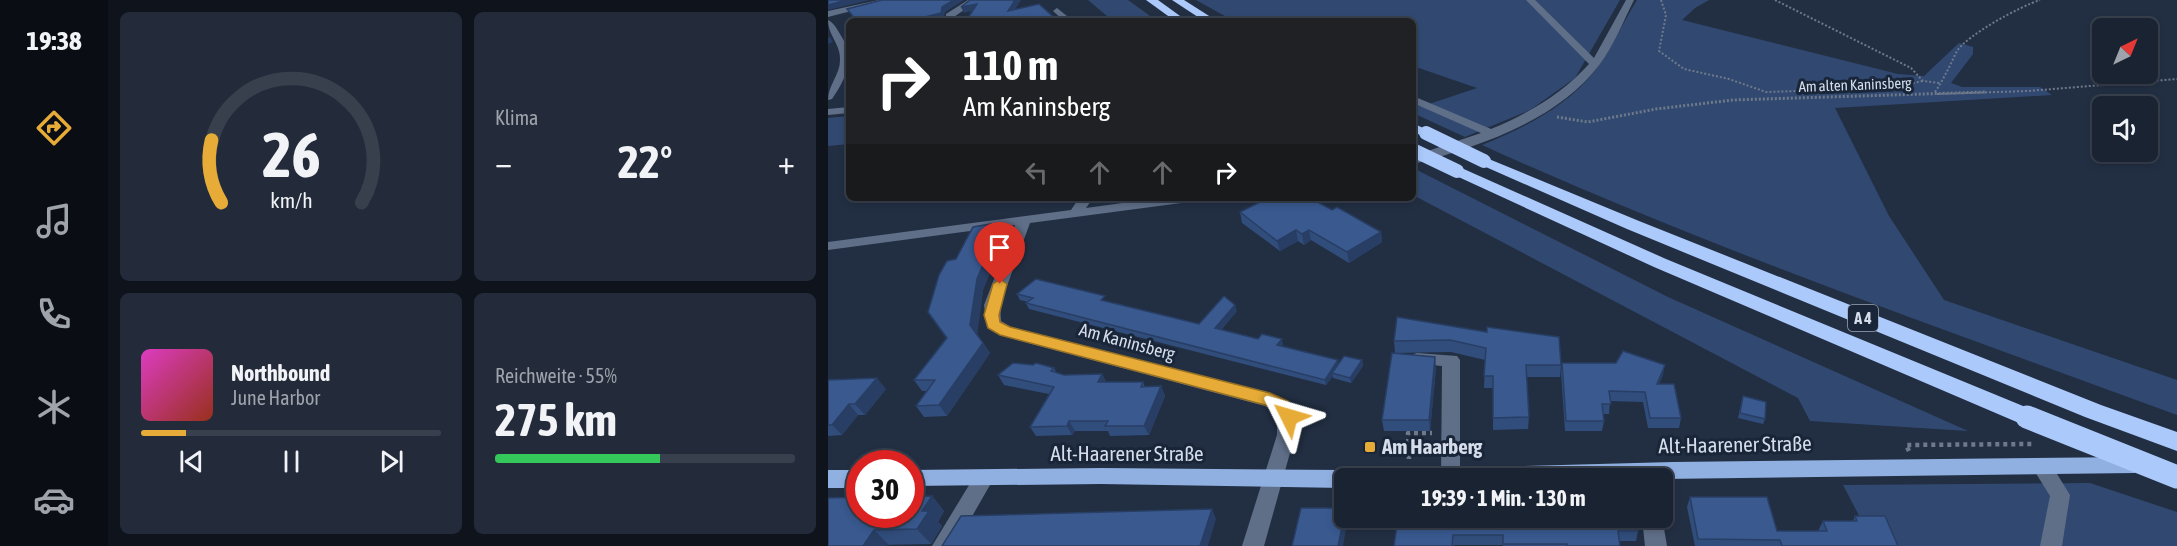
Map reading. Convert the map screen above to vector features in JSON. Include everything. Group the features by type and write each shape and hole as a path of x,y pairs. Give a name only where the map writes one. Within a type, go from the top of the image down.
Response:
{"highway":[{"path":"1150,0 1177,18"},
{"path":"1177,0 1207,18"},
{"name":"A 4","path":"1419,130 1484,161 1633,225 2093,411 2177,442"},
{"name":"A 4","path":"1416,151 1660,263 2027,417 2177,477"}],"main road":[{"name":"Alt-Haarener Straße","path":"1673,473 2177,464"},
{"name":"Alt-Haarener Straße","path":"924,478 1334,479"},
{"path":"828,479 846,479"}],"street":[{"path":"828,14 890,0"},
{"path":"1530,0 1595,64"},
{"path":"1416,159 1490,133 1537,111 1575,87 1595,64 1630,0"},
{"path":"949,18 949,16 972,2"},
{"path":"1057,11 1065,18"},
{"path":"828,23 843,43 846,52 840,76 828,97"},
{"path":"828,78 840,76"},
{"path":"1416,100 1490,133"},
{"path":"828,112 846,110"},
{"path":"1075,213 1084,201"},
{"path":"828,246 1166,201"},
{"name":"Am Kaninsberg","path":"1024,220 992,305 993,324 1006,331 1270,400 1282,406 1289,417 1272,480"},
{"path":"1402,359 1451,360 1451,468"},
{"path":"2042,467 2060,495 2051,546"},
{"path":"944,546 984,478"},
{"path":"1253,546 1272,480"},
{"path":"1653,528 1656,546"}],"path":[{"path":"1661,0 1666,15 1659,51 1684,69 1730,79 1766,92 1891,88 1923,81 1940,83"},
{"path":"1775,0 1911,68 1923,81"},
{"path":"1935,92 1950,70 1958,50 1966,42 2021,6 2040,0"},
{"name":"Am alten Kaninsberg","path":"1537,111 1556,117 1588,122 1637,112 1733,100 1935,92 2028,91 2177,80"},
{"path":"1408,446 1408,433 1433,433 1433,423"},
{"path":"1917,468 1906,445 2035,444"}],"shaded area":[{"path":"1088,0 1128,0 1153,18 1109,18"},
{"path":"1196,0 1620,0 1575,78 1530,110 1465,137 1416,114 1416,102 1426,105 1477,88 1416,67 1416,18 1229,18"},
{"path":"1637,0 1709,0 1695,8 1682,20 1898,74 1924,76 1959,43 1973,47 1973,54 1951,83 1962,87 2040,87 2052,95 1835,108 1889,216 1944,300 2177,380 2177,415 1740,253 1567,183 1482,145 1542,116 1583,85 1606,55"},
{"path":"846,116 846,144 828,146 828,118"},
{"path":"1416,170 1668,297 1968,431 1810,421 1798,398 1416,197"},
{"path":"2090,483 2177,512 2177,546 1875,546 1843,485"}],"building":[{"path":"828,0 847,0 828,5"},
{"path":"882,0 954,0 942,7 941,13 921,18 854,18 847,9"},
{"path":"970,0 1015,0 1008,11 1039,4 1055,18 968,18 977,4 961,7"},
{"path":"1262,201 1316,201 1332,210 1337,207 1381,232 1347,252 1309,230 1302,234 1296,230 1277,241 1240,212"},
{"path":"991,224 990,227 996,226 983,255 987,255 977,279 970,325 983,343 939,405 916,406 935,380 914,380 947,338 928,312 939,275 947,261 956,259 973,227"},
{"path":"1036,279 1105,296 1101,300 1199,324 1224,296 1235,305 1215,328 1258,339 1262,334 1282,339 1277,345 1338,360 1325,380 1026,303 1033,298 1017,294"},
{"path":"1397,317 1487,332 1487,327 1559,337 1561,365 1526,365 1529,417 1493,418 1493,376 1484,376 1486,348 1450,340 1394,341"},
{"path":"1623,351 1665,365 1657,384 1674,384 1681,418 1650,418 1645,392 1609,391 1611,404 1602,404 1604,421 1566,421 1562,363 1616,363"},
{"path":"1392,353 1435,357 1429,420 1382,420"},
{"path":"1344,356 1362,360 1350,378 1332,373"},
{"path":"1013,363 1033,365 1036,363 1054,368 1051,371 1064,375 1102,374 1098,382 1143,382 1141,387 1161,386 1144,426 1105,426 1108,421 1069,421 1067,426 1030,427 1054,387 998,375"},
{"path":"877,378 855,404 849,404 832,425 828,425 828,380"},
{"path":"1743,396 1766,402 1765,419 1740,413"},
{"path":"924,496 932,496 924,508"},
{"path":"846,497 846,528 918,528 874,530 863,546 828,546 828,498"},
{"path":"1690,497 1767,497 1777,531 1827,531 1823,521 1857,521 1855,516 1885,516 1898,546 1782,546 1780,540 1698,539"},
{"path":"1301,508 1334,508 1334,528 1342,528 1338,546 1292,546"},
{"path":"1212,509 1200,546 942,546 961,516"},
{"path":"1397,528 1638,528 1638,531 1618,531 1620,546 1503,544 1503,535 1453,535 1452,546 1394,546"}],"place":[{"name":"Am Haarberg","path":"1370,447"}],"route":[{"path":"1000,284 992,305 993,324 1006,331 1270,400 1282,406 1289,417"}]}
